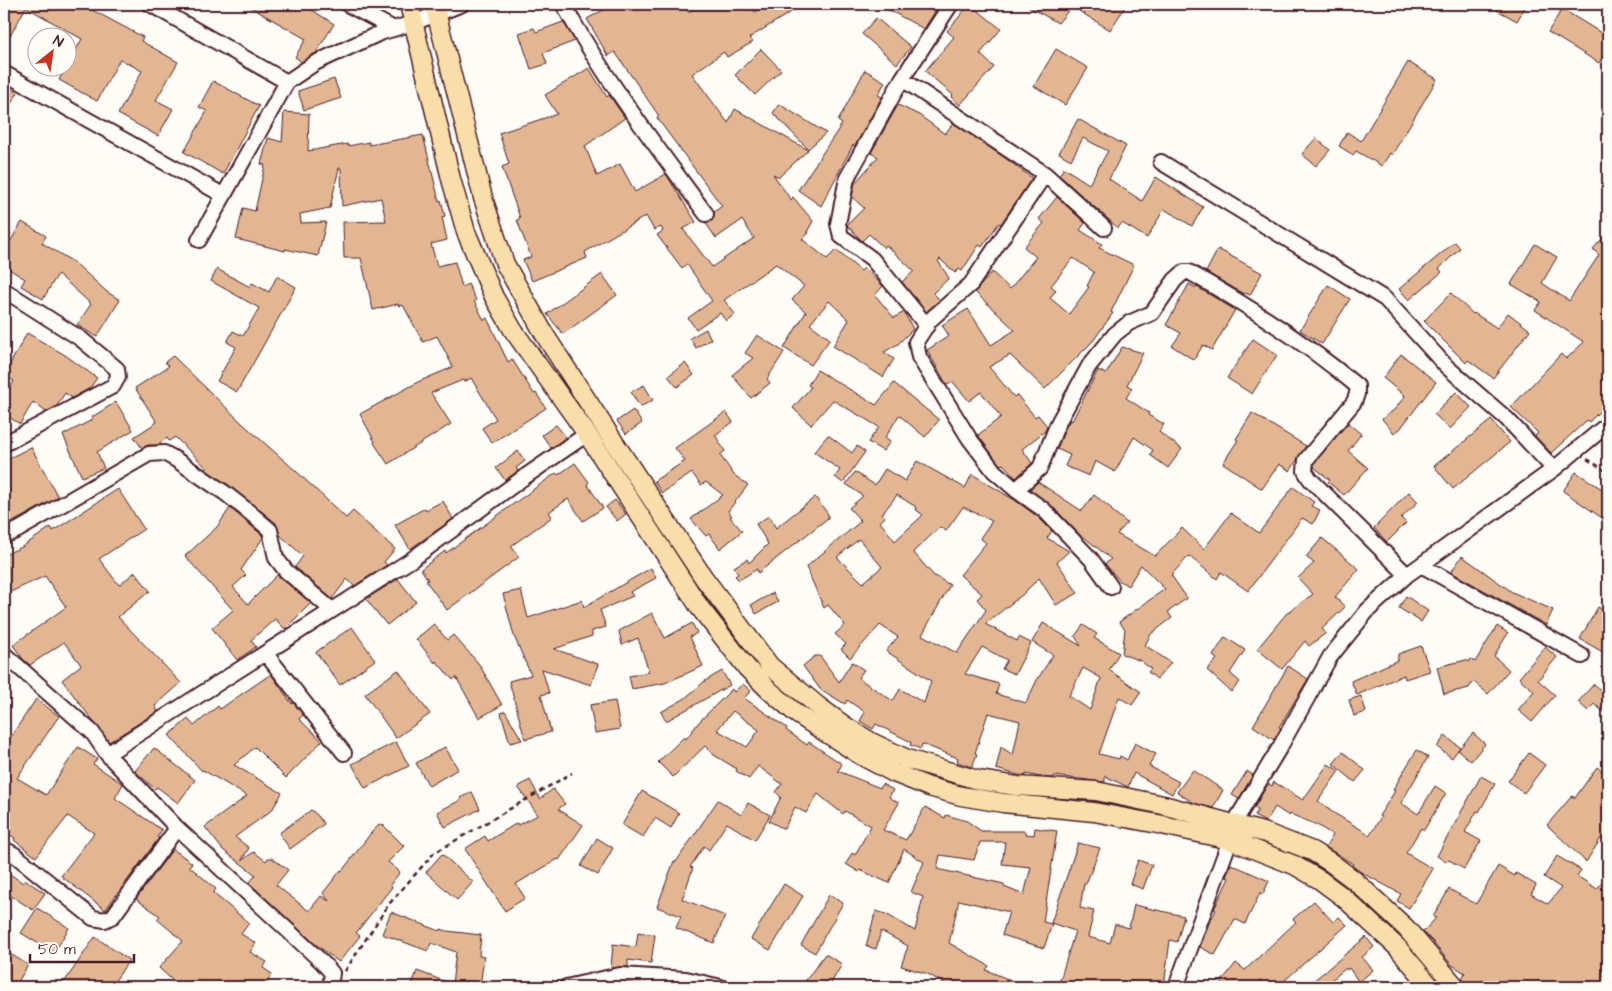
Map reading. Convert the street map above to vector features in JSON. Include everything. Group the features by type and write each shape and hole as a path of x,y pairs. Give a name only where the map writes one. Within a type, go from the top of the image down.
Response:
{"main road":[{"path":"409,4 451,179 466,232 494,297 513,330 587,434 700,608 746,668 770,691 797,714 838,742 894,773 929,787 961,796 1003,803 1094,812 1158,824 1232,832 1266,832 1312,851 1330,862 1377,900 1406,928 1456,987"},
{"path":"435,8 483,198 505,264 546,337 621,453 704,578 770,666 818,706 846,726 873,743 916,762 978,780 1018,786 1104,792 1163,805 1232,832 1320,880 1343,898 1397,947 1431,987"},
{"path":"1417,970 1435,963"}],"street":[{"path":"150,4 287,82"},
{"path":"347,4 394,29"},
{"path":"199,240 287,82 315,63 380,33 413,23 435,8 462,4"},
{"path":"563,4 574,24 634,114 706,214"},
{"path":"927,326 872,259 841,236 838,224 847,178 902,79 951,4"},
{"path":"4,73 223,195"},
{"path":"902,79 1045,174 1104,228"},
{"path":"1162,162 1385,299 1447,367 1507,419 1554,470"},
{"path":"1045,174 971,284 930,320 916,342 919,357 969,438 994,472 1044,510 1091,559 1111,587"},
{"path":"1016,490 1040,468 1058,423 1085,374 1115,334 1129,323 1152,313 1175,280 1184,272 1189,272 1232,296 1334,366 1357,386 1354,402 1306,460 1304,471 1407,575"},
{"path":"4,290 81,339 117,369 118,377 113,386 4,444"},
{"path":"1176,987 1232,832 1330,657 1368,610 1407,575 1554,470 1608,424"},
{"path":"107,754 411,560 587,434"},
{"path":"4,536 18,530 149,454 164,453 175,458 225,492 270,530 276,558 286,571 332,610"},
{"path":"1421,565 1582,656"},
{"path":"4,654 92,732 107,754 176,828 322,962 332,973 331,984"},
{"path":"266,654 344,753"},
{"path":"4,849 15,855 93,918 105,920 113,916 176,828"},
{"path":"566,987 620,976 686,979 721,987"}],"path":[{"path":"1576,452 1608,472"},
{"path":"331,984 341,976 389,904 434,853 572,773"}],"building":[{"path":"4,4 81,4 143,37 141,41 178,62 156,100 173,109 158,136 118,114 142,71 120,59 97,101 59,80 60,78 78,78 78,46 82,39 78,37 78,28 63,28 26,7 4,47"},
{"path":"245,4 306,4 334,24 316,53 302,62 295,57 306,39"},
{"path":"614,4 683,4 688,12 702,4 720,4 722,9 730,4 749,4 755,12 769,4 804,4 749,38 753,42 727,57 724,52 692,74 728,123 735,109 808,150 779,177 773,174 791,200 793,197 813,221 807,232 809,233 802,239 827,259 836,250 861,271 864,268 883,286 875,295 894,318 904,312 913,329 898,344 884,352 894,359 883,377 833,346 849,320 829,301 810,324 830,339 811,365 784,348 806,312 792,300 804,286 776,264 724,300 735,314 726,321 720,313 696,329 688,318 712,301 687,264 682,268 657,235 663,231 661,227 654,230 646,216 585,252 587,258 532,281 523,260 531,257 517,220 520,218 502,167 509,164 499,133 557,114 545,95 589,68 607,97 609,95 625,118 585,146 597,176 620,164 635,192 666,174 696,222 683,229 712,267 754,238 742,220 716,238 705,222 712,221 714,212 722,206 657,118 659,116 615,52 608,56 587,19"},
{"path":"878,4 925,4 936,10 924,29"},
{"path":"970,4 1001,29 980,54 994,67 960,105 951,97 953,95 925,71 954,37 947,31"},
{"path":"1024,4 1074,4 1058,23"},
{"path":"1083,4 1127,4 1110,30 1079,11"},
{"path":"1486,4 1527,4 1517,21"},
{"path":"1562,9 1608,37 1608,48 1599,63 1548,32"},
{"path":"876,18 911,47 897,64 862,34"},
{"path":"563,22 575,41 543,53 547,64 531,69 519,33 534,28 536,32"},
{"path":"761,49 781,70 755,95 735,75"},
{"path":"1056,49 1088,68 1065,105 1034,86"},
{"path":"1408,62 1437,79 1392,155 1390,153 1382,166 1356,151 1353,155 1339,146 1347,132 1361,141"},
{"path":"865,70 885,82 878,95 882,97 855,146 853,145 821,206 798,190 842,124 838,121"},
{"path":"334,79 341,98 304,110 298,91"},
{"path":"213,81 259,106 223,174 184,152 207,111 199,107"},
{"path":"4,83 18,93 4,114"},
{"path":"779,104 826,133 808,149 773,113"},
{"path":"898,105 919,115 945,134 953,123 1032,178 1001,224 999,223 982,247 979,245 962,271 959,269 955,273 940,259 938,261 949,278 933,293 940,300 926,312 902,282 914,271 886,245 884,248 869,234 862,241 847,225 864,208 852,197 855,183 878,157 871,153"},
{"path":"284,112 309,114 308,151 347,144 348,146 369,142 369,145 423,135 439,201 441,200 445,216 442,217 447,240 431,244 437,266 455,262 462,287 468,284 476,300 474,301 484,320 487,318 508,362 512,359 534,394 536,393 546,408 492,443 482,428 496,419 471,378 464,382 463,380 431,393 451,424 388,464 374,443 360,414 420,381 453,367 437,336 423,342 403,305 399,306 398,304 373,310 361,258 344,258 343,222 386,221 381,198 342,206 341,168 339,168 330,208 300,214 301,223 326,222 318,256 285,249 285,251 236,239 243,208 255,211 265,165 261,164 268,138 282,142"},
{"path":"1078,119 1126,146 1109,179 1142,201 1156,177 1203,207 1192,226 1164,209 1147,238 1122,223 1118,228 1059,175 1064,168 1089,184 1108,151 1083,138 1071,160 1059,153"},
{"path":"1316,138 1330,150 1316,166 1302,154"},
{"path":"1057,197 1085,223 1080,230 1102,244 1099,248 1134,265 1111,312 1113,313 1093,341 1045,389 1010,355 989,367 1014,397 1017,395 1035,417 1038,415 1047,426 1045,431 1022,449 1032,463 1016,478 1003,464 1000,465 978,435 1001,417 981,392 969,401 953,382 947,385 927,350 949,336 942,325 968,309 991,345 1015,330 975,292 992,272 1010,289 1036,257 1024,247 1044,223 1039,219","holes":["1073,258 1094,272 1087,286 1089,287 1069,314 1050,298 1056,290 1051,286"]},
{"path":"22,222 46,236 42,243 75,263 107,292 120,300 97,337 77,325 91,304 58,274 43,299 21,286 25,279 4,266 4,252"},
{"path":"1608,232 1608,403 1589,422 1587,420 1551,453 1535,436 1538,433 1511,407 1561,354 1566,359 1584,342 1535,310 1541,302 1511,284 1535,244 1557,257 1542,283 1569,301 1599,255 1593,249"},
{"path":"1455,242 1460,248 1439,269 1442,272 1409,300 1399,289"},
{"path":"1218,249 1262,273 1250,295 1244,294 1206,272"},
{"path":"217,269 250,287 252,283 269,292 277,276 296,287 237,392 217,381 236,347 227,342 233,331 243,336 259,308 211,281"},
{"path":"602,274 617,295 563,334 547,314"},
{"path":"1189,284 1235,310 1212,350 1203,345 1194,360 1172,346 1181,333 1166,325"},
{"path":"1328,285 1350,299 1322,344 1300,330"},
{"path":"1451,293 1473,314 1497,328 1508,313 1530,330 1493,378 1468,360 1466,363 1424,321"},
{"path":"706,329 711,339 696,348 690,338"},
{"path":"27,333 65,355 97,378 90,388 72,398 65,393 56,407 46,412 33,402 20,424 4,414 4,398 14,381 4,375"},
{"path":"757,335 784,352 767,379 770,383 751,398 732,375 753,358 745,353"},
{"path":"1253,339 1277,355 1252,394 1227,378"},
{"path":"1122,347 1143,353 1127,385 1132,388 1126,398 1149,413 1148,415 1164,424 1159,432 1182,449 1168,468 1150,455 1153,450 1134,437 1115,472 1095,461 1089,476 1065,466 1070,455 1057,449 1066,427 1070,420 1072,421 1098,370 1106,374"},
{"path":"1401,354 1436,382 1400,429 1394,433 1382,419 1394,410 1405,396 1383,378"},
{"path":"173,356 243,424 346,518 353,511 395,549 384,562 387,565 354,586 347,579 332,599 295,567 303,556 280,535 276,523 230,486 206,470 207,468 175,437 169,441 167,438 157,445 148,445 142,448 134,437 157,422 135,388 169,366 165,362"},
{"path":"685,363 694,375 677,387 668,376"},
{"path":"817,370 876,405 894,383 939,420 925,437 899,415 885,438 890,442 883,451 868,442 879,427 833,400 811,425 793,408 811,387 808,385"},
{"path":"644,385 653,400 640,407 631,392"},
{"path":"1456,392 1471,407 1450,429 1434,414"},
{"path":"116,402 133,430 97,452 104,468 82,477 63,435 92,420 92,417"},
{"path":"633,410 642,423 626,434 617,421"},
{"path":"726,412 733,422 715,435 725,451 720,455 734,475 748,485 728,511 732,516 730,517 742,531 720,549 709,534 706,536 691,519 723,495 706,482 701,485 692,473 662,493 654,481 685,461 675,448"},
{"path":"1252,413 1306,446 1290,471 1279,464 1262,489 1223,463"},
{"path":"1491,420 1510,442 1453,489 1434,466"},
{"path":"1348,423 1361,434 1348,451 1368,468 1344,495 1328,482 1330,480 1314,467 1314,463"},
{"path":"556,425 566,437 551,448 542,435"},
{"path":"828,435 852,453 857,446 865,452 843,483 835,477 840,470 814,452"},
{"path":"31,447 58,497 4,527 4,461"},
{"path":"518,451 525,461 516,468 518,471 505,480 496,468"},
{"path":"917,461 965,488 972,474 1038,517 1052,531 1047,538 1069,551 1057,562 1078,593 1056,605 1039,578 1022,595 985,624 1017,641 1019,637 1031,643 1015,674 1002,669 1007,660 982,647 965,674 999,684 996,694 1026,703 1037,680 1053,655 1032,642 1043,623 1081,646 1075,636 1083,625 1097,634 1094,638 1119,653 1109,670 1141,692 1132,705 1119,697 1099,754 1119,759 1120,756 1127,760 1135,743 1156,754 1149,766 1179,782 1172,794 1134,773 1128,787 1105,776 1105,782 1054,776 1054,778 1026,774 1026,776 996,769 1001,747 1013,755 1020,721 988,713 972,767 957,762 958,758 922,744 921,749 910,745 911,742 876,724 873,729 860,721 865,712 847,700 845,704 820,689 803,666 815,656 820,656 839,682 852,662 864,670 858,678 893,701 900,689 924,703 931,681 886,651 898,637 880,625 850,658 841,649 846,644 835,634 845,625 828,605 824,608 806,567 861,521 849,508 863,496 846,484 855,472 875,485 885,469 905,481","holes":["897,495 916,507 915,509 923,515 895,541 880,522 885,517 882,514","963,507 992,521 980,538 986,543 960,575 982,594 977,599 986,610 957,653 922,635 950,585 933,575 913,552 940,527 946,531","859,539 882,567 863,583 837,557","1083,668 1101,678 1090,710 1069,696"]},
{"path":"575,463 589,482 587,484 603,508 583,521 568,499 549,512 552,517 511,546 519,557 447,610 426,581 428,580 421,569 556,473 558,475"},
{"path":"1576,472 1608,493 1608,522 1563,491"},
{"path":"1038,482 1082,511 1094,495 1127,523 1117,534 1155,556 1182,528 1204,549 1231,513 1259,533 1293,487 1314,502 1311,506 1320,510 1313,524 1302,518 1248,591 1221,572 1217,579 1189,556 1171,575 1187,598 1168,612 1172,618 1151,634 1145,645 1171,663 1157,679 1148,672 1151,669 1141,661 1122,654 1125,629 1119,622 1165,589 1141,565 1128,586 1120,581 1105,564 1111,559 1083,538 1050,504 1030,489"},
{"path":"118,489 144,529 99,559 119,585 135,572 150,591 118,617 181,683 155,706 158,711 109,742 62,680 81,665 64,642 30,665 13,645 66,607 45,576 4,595 4,555 22,547 51,527 53,531"},
{"path":"1409,492 1418,502 1401,518 1406,523 1387,542 1374,528"},
{"path":"815,497 828,514 828,518 758,573 757,569 739,580 735,576 738,574 734,567 747,559 749,563 768,544 756,524 769,516 776,528"},
{"path":"615,500 626,514 617,521 606,507"},
{"path":"443,501 453,519 410,549 395,525 425,508 426,510"},
{"path":"230,508 262,535 263,538 241,570 246,575 233,587 248,604 277,575 311,603 285,629 275,619 251,640 256,647 237,660 212,628 233,610 185,556 217,527"},
{"path":"1322,538 1359,569 1335,597 1345,607 1322,629 1326,633 1309,646 1305,641 1282,669 1257,649 1286,614 1313,594 1298,578 1314,563 1306,557"},
{"path":"1462,556 1512,592 1553,610 1546,625 1451,572"},
{"path":"651,568 656,578 630,592 633,596 600,610 606,627 592,631 592,636 554,649 598,664 591,685 542,669 549,693 541,695 551,732 525,739 509,681 531,675 514,636 503,594 521,590 528,618 582,600 584,607"},
{"path":"398,579 416,602 387,625 366,599"},
{"path":"773,593 778,602 756,614 751,605"},
{"path":"1406,596 1428,611 1421,622 1399,608"},
{"path":"1598,607 1608,613 1608,655 1580,639"},
{"path":"652,613 665,638 692,623 697,633 690,637 703,666 665,683 632,689 629,676 649,672 638,638 622,645 619,631"},
{"path":"434,624 447,640 453,635 479,664 502,705 479,718 456,677 453,680 436,661 435,663 416,639"},
{"path":"1497,626 1508,633 1494,656 1509,670 1488,694 1473,681 1469,688 1444,694 1437,667 1466,660 1469,662 1471,659 1475,662"},
{"path":"352,627 375,660 340,685 316,652"},
{"path":"1225,637 1245,650 1230,673 1240,682 1231,692 1207,670 1217,659 1213,656"},
{"path":"1421,646 1430,671 1405,679 1404,675 1357,695 1351,681 1398,660 1398,654"},
{"path":"1545,647 1557,657 1538,680 1555,695 1532,722 1518,710 1534,691 1519,678"},
{"path":"1288,666 1308,679 1279,727 1281,728 1274,740 1253,726"},
{"path":"398,670 430,714 396,738 365,694"},
{"path":"722,671 730,685 666,721 661,712 684,699 705,681"},
{"path":"271,674 292,704 293,702 303,715 299,719 322,741 286,778 255,747 234,765 282,793 272,810 235,837 249,848 242,860 254,852 266,861 268,858 272,858 288,870 276,885 309,911 321,896 329,901 323,893 381,823 404,846 388,862 400,872 390,885 392,887 356,933 360,936 339,962 314,943 249,883 256,875 223,850 205,827 247,796 202,771 169,735 188,719 194,726 218,706 220,709"},
{"path":"743,684 751,691 744,698 787,728 786,730 807,745 809,742 842,764 838,771 880,788 882,784 893,790 889,797 899,803 883,830 906,840 925,807 945,818 946,815 967,821 981,831 1025,831 1025,834 1034,835 1035,828 1057,831 1043,922 1052,924 1044,948 1002,935 1009,912 959,900 949,943 989,966 986,970 1027,987 950,987 928,974 901,966 908,946 881,931 876,949 866,946 876,911 886,914 915,931 923,897 911,892 924,862 904,849 889,883 860,870 859,872 846,864 852,853 855,855 871,826 845,811 843,814 818,794 806,813 795,807 784,829 769,821 781,797 776,792 782,784 758,766 749,779 714,755 705,746 673,777 658,762 684,737 686,739 699,722 732,689 734,692","holes":["733,711 759,730 747,747 717,730","980,842 1005,842 1002,864 1031,867 1024,895 1004,887 1004,884 937,869 940,855 974,860"]},
{"path":"1594,684 1608,697 1608,715 1594,704 1588,711 1578,702"},
{"path":"1361,696 1366,712 1354,716 1349,700"},
{"path":"36,699 59,716 17,778 46,795 78,747 97,759 93,764 123,784 115,798 162,830 157,837 159,838 105,910 61,876 94,833 68,816 36,857 14,840 15,838 4,831 4,747"},
{"path":"615,701 620,729 595,733 590,705"},
{"path":"505,711 522,740 510,743 501,713"},
{"path":"1473,733 1485,744 1471,761 1458,750"},
{"path":"1445,736 1460,747 1452,758 1437,747"},
{"path":"396,742 409,766 365,788 352,764"},
{"path":"445,747 458,769 429,786 416,763"},
{"path":"154,748 195,780 178,803 157,787 155,789 135,771"},
{"path":"1417,750 1428,757 1401,803 1418,814 1435,786 1446,793 1424,830 1421,828 1406,853 1433,869 1409,908 1397,901 1401,894 1359,871 1352,866 1353,864 1326,847 1333,835 1317,825 1290,814 1289,816 1275,807 1266,822 1254,816 1258,810 1254,808 1268,784 1272,786 1274,782 1303,800 1328,764 1339,771 1318,801 1329,810 1370,835 1381,817 1379,816 1395,791 1393,790"},
{"path":"1343,752 1365,770 1355,782 1333,764"},
{"path":"1529,753 1545,765 1524,793 1508,781"},
{"path":"1597,767 1608,776 1608,842 1601,838 1586,862 1547,825 1572,796 1575,798"},
{"path":"1193,770 1223,790 1213,808 1194,803 1177,792"},
{"path":"1247,771 1253,775 1239,799 1232,795"},
{"path":"1481,776 1495,784 1465,832 1481,841 1464,869 1449,860 1447,862 1437,856"},
{"path":"530,780 540,799 553,789 565,804 558,809 583,825 559,860 516,884 525,898 505,911 465,849 485,836 488,841 517,823 518,825 538,815 518,787"},
{"path":"642,791 679,813 671,828 655,818 643,837 622,825"},
{"path":"472,792 480,809 445,827 437,812"},
{"path":"718,800 741,815 748,803 770,815 755,840 727,823 709,850 704,846 690,867 693,868 682,899 725,916 714,943 676,928 681,916 657,907 674,861 676,862"},
{"path":"311,810 324,824 290,849 279,833"},
{"path":"597,838 613,848 598,875 581,866"},
{"path":"1078,843 1100,848 1086,884 1084,884 1080,908 1094,911 1088,937 1110,943 1115,924 1129,928 1134,905 1184,916 1177,942 1170,940 1164,987 1058,987 1075,931 1051,923"},
{"path":"173,849 192,863 189,866 216,889 213,893 249,923 241,934 256,943 250,952 267,962 263,968 272,974 264,987 180,987 159,968 183,941 157,919 160,916 136,899"},
{"path":"442,854 473,882 457,900 426,872"},
{"path":"1557,856 1581,870 1577,876 1597,889 1608,874 1608,966 1602,974 1608,979 1608,987 1475,987 1465,982 1462,978 1465,973 1452,965 1423,932 1436,918 1433,917 1449,889 1476,904 1498,866 1515,876 1516,873 1536,885 1531,894 1548,904 1561,888 1544,877"},
{"path":"1138,860 1152,865 1143,889 1130,884"},
{"path":"1231,864 1269,881 1263,894 1260,893 1245,924 1235,919 1215,955 1200,947 1216,910 1214,909 1229,878 1226,877"},
{"path":"4,870 23,883 25,880 45,893 33,910 4,891"},
{"path":"784,884 803,896 770,950 751,939"},
{"path":"829,895 843,903 815,953 801,945"},
{"path":"1314,901 1333,922 1339,917 1347,925 1284,981 1290,987 1227,987 1221,982 1236,963 1245,970 1296,922 1293,919"},
{"path":"37,908 69,928 54,953 21,933"},
{"path":"391,912 440,931 441,929 481,935 479,956 484,957 480,987 411,987 417,971 452,984 456,952 431,943 428,951 382,934"},
{"path":"638,932 655,935 651,963 628,960 628,967 611,968 613,944 636,947"},
{"path":"95,937 129,960 111,987 61,987"},
{"path":"1366,937 1374,947 1362,957 1373,970 1359,982 1349,968 1347,970 1346,968 1323,987 1306,987"},
{"path":"4,950 28,965 15,987 4,987"},
{"path":"825,954 842,964 829,987 801,987"}]}
